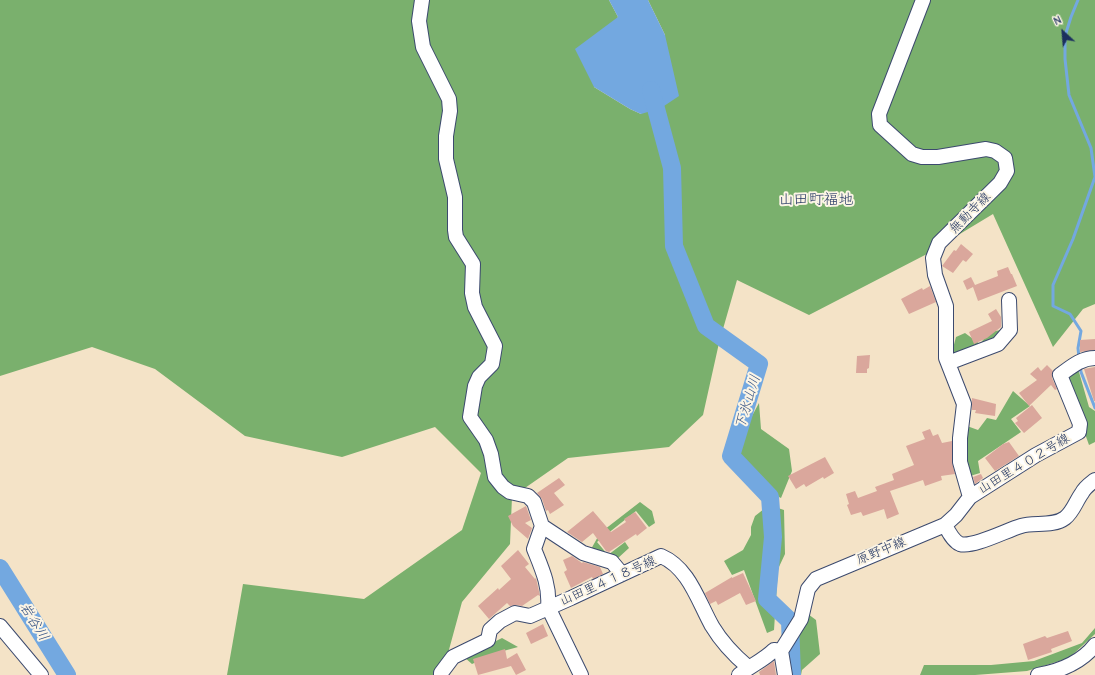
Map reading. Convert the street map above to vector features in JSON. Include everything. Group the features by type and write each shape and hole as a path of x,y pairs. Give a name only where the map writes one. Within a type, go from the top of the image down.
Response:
{"street":[{"path":"422,0 419,21 423,47 449,99 450,111 446,136 446,159 455,197 456,237 473,264 472,293 475,307 495,346 492,364 479,377 475,386 470,417 486,440 491,454 495,477 503,487 510,492 528,496 534,502 542,526 534,549 544,573 549,595 548,607 581,675"},
{"name":"無動寺線","path":"923,0 879,114 880,125 912,154 922,157 938,156 986,148 995,151 1005,158 1007,171 1000,183 939,243 933,258 935,275 946,306 946,358 964,404 960,438 960,462 970,497"},
{"path":"948,363 998,344 1010,330 1009,300"},
{"name":"山田里４０２号線","path":"970,497 1036,455 1079,432 1080,424 1060,375 1085,360"},
{"path":"970,497 956,515 945,525 959,544 983,540 1022,525 1054,522 1064,519 1070,514 1082,492 1095,480"},
{"name":"原野中線","path":"781,650 801,619 808,589 816,578 945,525"},
{"path":"542,526 583,553 612,562 622,574"},
{"name":"山田里４１８号線","path":"441,675 453,657 488,640 490,630 500,621 515,613 530,616 661,556 670,560 688,580 713,627 737,658 744,671"},
{"path":"0,626 41,675"},
{"path":"1038,675 1066,667 1081,660 1095,645"},
{"path":"744,671 774,650 781,650 785,675"}],"green space":[{"path":"0,0 609,0 618,17 594,87 641,114 665,35 648,0 1095,0 1095,304 1083,309 1053,347 993,214 925,255 809,315 737,280 719,343 703,415 669,447 568,458 512,497 510,544 462,602 447,657 433,675 227,675 243,584 364,599 462,530 481,473 435,427 342,457 245,436 155,369 92,347 0,376"},
{"path":"992,328 995,331 1008,329 998,340 973,352 952,352 956,337 965,333 980,344"},
{"path":"1077,365 1089,407 1095,411 1095,442 1089,445 1064,375"},
{"path":"1013,391 1030,406 1011,419 1021,432 978,461 980,473 970,476 965,456 967,426 978,430 987,418 996,420"},
{"path":"759,403 761,429 789,449 792,471 781,498 752,484 728,460"},
{"path":"640,502 652,511 655,523 649,527 636,511 597,542 608,555 625,542 629,548 617,559 590,551 600,533"},
{"path":"769,505 784,510 785,554 778,569 774,630 767,633 744,570 732,575 724,561 743,550 751,535 751,527 755,516"},
{"path":"808,614 816,620 820,654 802,670 801,675 788,675 795,642"},
{"path":"1095,628 1095,634 1069,658 1027,671 975,675 920,675 924,665 991,665 1034,661 1082,643"},
{"path":"502,638 518,647 496,653 472,664 464,657"}],"water":[{"path":"609,0 648,0 665,35 679,96 661,108 641,114 594,87 575,49 618,17"}],"building":[{"path":"961,244 973,254 966,262 963,260 953,273 942,266 954,250 956,251"},
{"path":"1008,267 1017,286 978,301 973,287 967,290 963,281 971,277 975,285 998,276 997,271"},
{"path":"930,286 936,302 909,314 901,299 922,288 923,290"},
{"path":"996,309 1001,317 1001,327 987,338 974,344 969,332 992,321 988,314"},
{"path":"1095,339 1095,350 1080,352 1080,340"},
{"path":"870,355 867,373 856,373 857,356"},
{"path":"1047,365 1053,371 1052,378 1057,389 1055,390 1051,385 1029,406 1019,393 1037,380 1030,374 1038,367 1041,371"},
{"path":"1095,367 1095,401 1094,401 1084,369"},
{"path":"972,398 996,404 995,416 975,413 976,410 972,410"},
{"path":"1032,405 1042,418 1024,433 1015,423 1018,421 1016,418"},
{"path":"930,429 933,436 938,434 942,443 952,441 952,462 955,474 941,476 942,480 925,486 923,480 890,491 899,514 887,519 884,509 863,516 861,512 851,515 847,505 849,504 846,494 855,491 858,498 877,491 875,487 894,480 892,474 914,465 906,446 925,439 922,432"},
{"path":"1009,442 1019,456 995,471 985,458 1003,444"},
{"path":"825,457 834,473 824,479 823,477 806,487 804,484 796,489 788,476"},
{"path":"981,474 983,478 975,484 973,477"},
{"path":"559,478 565,485 554,493 564,505 550,514 548,510 546,511 542,499 537,493"},
{"path":"526,506 531,520 525,523 532,528 528,539 513,526 508,516"},
{"path":"593,511 611,532 626,522 624,519 635,512 647,528 637,536 636,534 609,552 606,551 593,533 582,542 567,532"},
{"path":"518,550 529,564 525,567 535,579 536,578 540,596 538,595 522,606 510,606 507,603 489,619 478,606 498,588 499,590 511,579 501,566"},
{"path":"572,556 582,563 600,567 603,574 593,579 592,577 571,588 564,572 567,570 563,560"},
{"path":"743,573 756,601 746,605 740,593 718,605 716,601 710,604 705,593 732,577"},
{"path":"543,624 548,636 531,644 526,633"},
{"path":"1068,631 1072,641 1051,649 1052,652 1028,660 1023,644 1045,636 1047,638"},
{"path":"505,649 507,659 517,653 526,670 516,675 511,666 478,675 473,659"},
{"path":"774,661 776,675 760,675 759,672"}],"waterway":[{"path":"1078,0 1065,36 1065,59 1069,95 1091,148 1095,177 1073,239 1053,285 1053,306 1070,314 1081,331 1078,348 1079,358"},
{"name":"下氷山川","path":"651,90 672,168 674,246 706,326 759,364 731,456 770,497 773,537 767,599 790,621 792,675"},
{"path":"1080,366 1095,408"},
{"name":"岩谷川","path":"0,568 67,675"}],"district":[{"name":"山田町福地","path":"816,200"}]}
